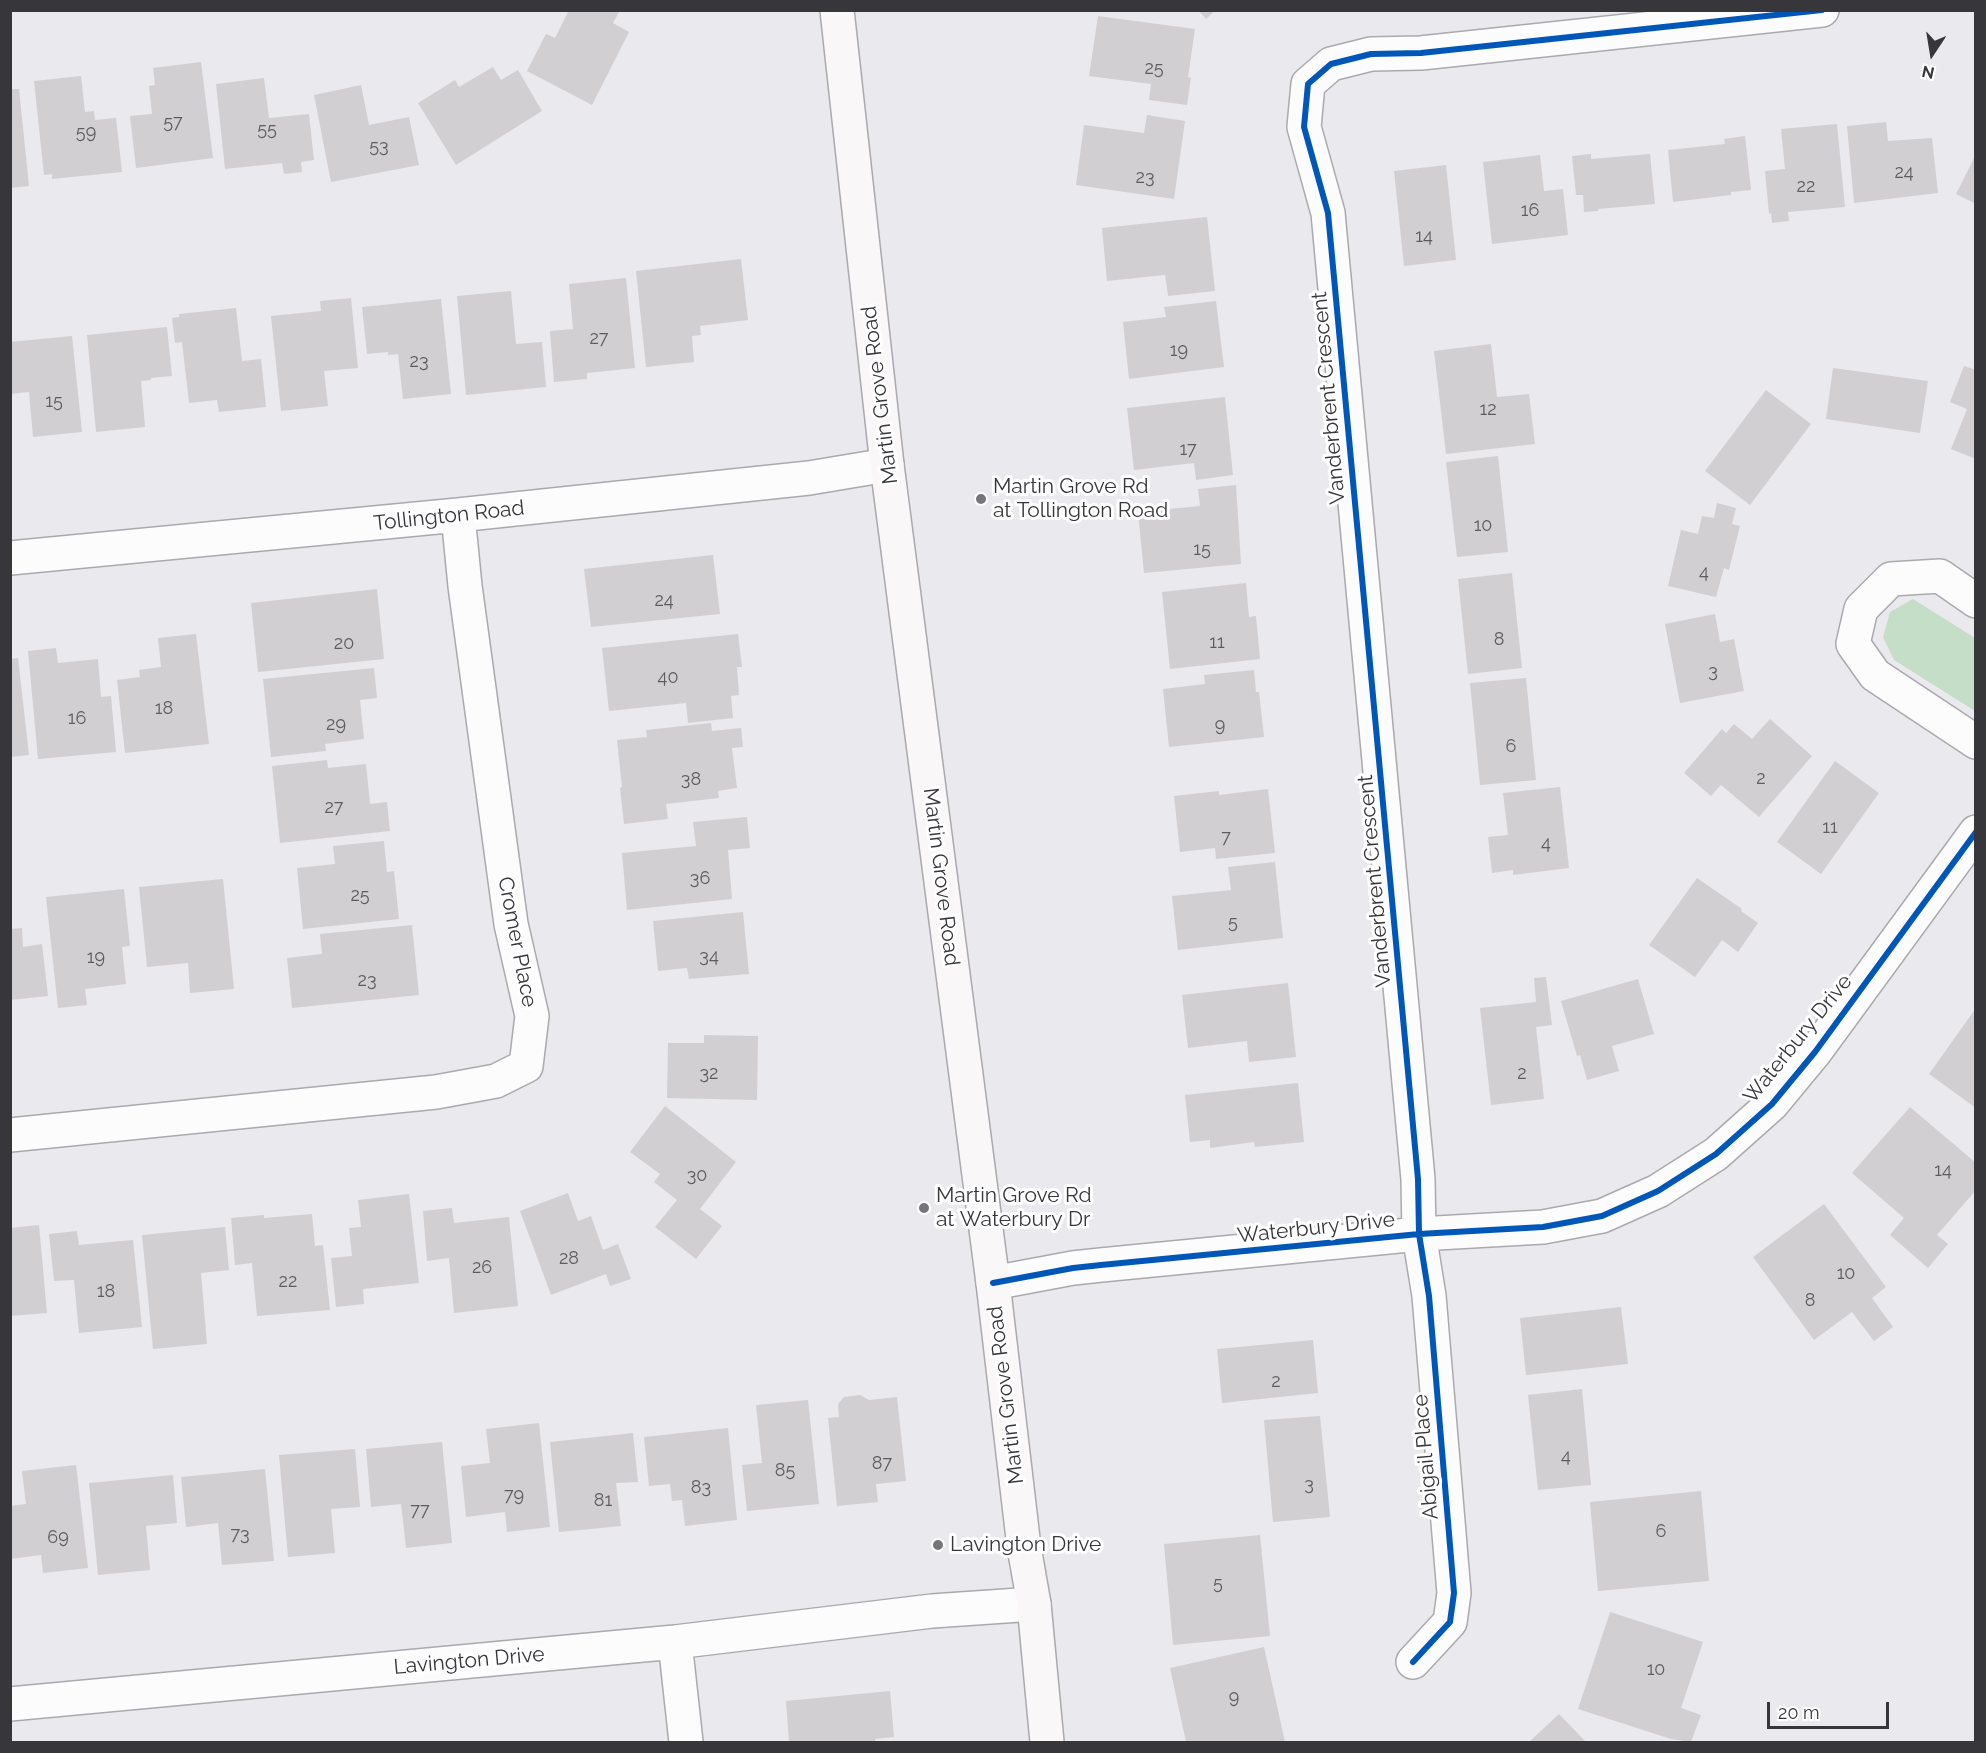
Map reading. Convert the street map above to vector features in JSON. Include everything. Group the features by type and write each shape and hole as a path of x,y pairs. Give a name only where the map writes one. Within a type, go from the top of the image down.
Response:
{"main road":[{"name":"Martin Grove Road","path":"837,10 887,465 993,1283 1024,1547 1034,1604 1047,1743"}],"street":[{"name":"Vanderbrent Crescent","path":"1419,1234 1418,1179 1328,213 1304,127 1308,84 1331,64 1371,54 1421,53 1822,10"},
{"name":"Tollington Road","path":"10,558 458,515 809,478 887,465"},
{"name":"Cromer Place","path":"10,1135 436,1092 496,1081 526,1066 532,1016 510,924 458,515"},
{"path":"1976,601 1940,576 1891,579 1861,609 1854,644 1875,675 1976,742"},
{"name":"Waterbury Drive","path":"993,1283 1073,1269 1419,1234 1543,1227 1602,1216 1658,1191 1716,1154 1772,1104 1815,1052 1976,832"},
{"name":"Abigail Place","path":"1413,1662 1450,1622 1454,1593 1429,1296 1419,1234"},
{"name":"Lavington Drive","path":"10,1704 675,1642 932,1611 1034,1604"},
{"path":"675,1642 686,1743"}],"green space":[{"path":"1913,599 1975,638 1975,711 1894,660 1883,637 1890,612"}],"building":[{"path":"569,10 620,10 613,23 629,32 592,105 527,71 546,34 555,38"},
{"path":"1198,10 1216,10 1206,19"},
{"path":"1098,16 1195,29 1188,77 1191,78 1187,105 1149,100 1151,84 1089,76"},
{"path":"201,62 213,158 136,168 130,116 152,114 149,86 155,85 153,68"},
{"path":"493,67 501,80 518,70 542,111 456,165 418,103 455,80 459,87"},
{"path":"81,76 85,112 94,111 95,120 116,118 122,172 52,179 52,174 44,175 34,81"},
{"path":"264,78 269,118 309,114 314,160 301,162 302,172 284,174 282,163 225,169 216,84"},
{"path":"361,85 369,125 409,117 419,165 331,182 314,95"},
{"path":"10,89 19,89 29,186 10,188"},
{"path":"1147,115 1185,121 1174,199 1076,185 1084,125 1144,133"},
{"path":"1886,122 1888,141 1932,138 1938,193 1854,203 1847,126"},
{"path":"1837,124 1845,207 1788,212 1789,221 1772,223 1765,171 1785,169 1781,129"},
{"path":"1745,136 1751,190 1731,192 1731,195 1673,202 1668,150 1725,144 1724,139"},
{"path":"1591,154 1591,159 1650,154 1655,204 1584,212 1583,195 1576,195 1572,156"},
{"path":"1976,154 1976,204 1956,194"},
{"path":"1540,155 1544,191 1563,189 1568,235 1492,244 1483,162"},
{"path":"1446,165 1456,260 1404,266 1394,171"},
{"path":"1207,217 1215,291 1168,296 1165,275 1107,281 1102,228"},
{"path":"741,259 748,320 700,326 701,335 692,336 694,362 646,367 636,271"},
{"path":"626,278 635,368 587,373 587,379 554,382 550,331 573,329 569,284"},
{"path":"511,291 516,344 542,342 546,387 466,395 457,296"},
{"path":"351,298 358,368 324,371 328,406 281,411 271,316 321,311 320,301"},
{"path":"441,299 451,394 403,399 398,354 388,355 388,352 367,354 362,307"},
{"path":"1216,301 1224,367 1129,379 1123,322 1166,317 1164,307"},
{"path":"236,308 242,361 261,359 266,407 219,412 217,400 189,403 182,342 175,343 172,318 179,317 179,314"},
{"path":"167,327 172,376 141,381 145,427 96,432 87,335"},
{"path":"72,336 82,432 33,437 29,392 10,394 10,342"},
{"path":"1491,344 1497,397 1529,394 1535,444 1446,454 1434,351"},
{"path":"1964,366 1976,370 1976,459 1951,449 1967,409 1950,402"},
{"path":"1833,368 1928,381 1920,433 1826,419"},
{"path":"1766,390 1811,424 1750,505 1705,471"},
{"path":"1225,397 1233,475 1196,480 1194,463 1134,470 1127,408"},
{"path":"1498,456 1508,552 1457,557 1446,462"},
{"path":"1236,485 1241,564 1144,573 1138,512 1200,506 1198,489"},
{"path":"1717,503 1736,508 1732,524 1740,526 1729,570 1724,568 1716,597 1668,586 1681,530 1698,534 1702,516 1714,518"},
{"path":"713,555 720,614 591,627 584,569"},
{"path":"1512,573 1522,668 1468,674 1458,579"},
{"path":"1246,583 1249,617 1256,616 1260,659 1170,669 1162,592"},
{"path":"377,589 384,659 258,672 251,603"},
{"path":"1715,614 1720,642 1734,639 1744,691 1680,703 1665,624"},
{"path":"196,634 209,744 125,753 117,680 140,677 139,670 161,667 158,638"},
{"path":"738,634 742,667 737,667 739,695 731,696 733,718 688,723 686,703 609,711 602,648"},
{"path":"56,648 58,663 98,659 101,697 111,696 116,752 38,759 28,651"},
{"path":"18,658 29,755 10,757 10,659"},
{"path":"374,668 377,698 360,700 364,739 325,744 326,751 271,757 263,679"},
{"path":"1254,670 1264,737 1169,747 1163,689 1205,684 1204,675"},
{"path":"1526,678 1536,780 1480,785 1470,683"},
{"path":"1770,719 1812,756 1759,817 1721,785 1711,796 1684,773 1722,729 1726,733 1734,724 1752,739"},
{"path":"711,723 712,731 741,728 743,747 732,748 737,788 718,791 719,798 666,804 668,819 624,824 617,740 647,737 646,730"},
{"path":"327,760 328,768 366,764 370,804 387,802 390,831 280,843 272,766"},
{"path":"1835,761 1879,793 1821,874 1777,842"},
{"path":"1560,787 1569,868 1513,875 1513,870 1492,873 1488,837 1508,835 1503,793"},
{"path":"1268,789 1275,853 1216,859 1215,848 1180,852 1174,796 1219,791 1219,795"},
{"path":"747,817 750,848 728,850 732,899 627,910 622,853 696,846 693,822"},
{"path":"384,841 387,872 394,871 399,919 303,929 297,868 335,864 333,846"},
{"path":"1275,862 1283,938 1178,950 1172,896 1231,890 1228,867"},
{"path":"1697,878 1758,923 1738,952 1722,940 1695,977 1649,945"},
{"path":"223,879 234,989 190,993 188,963 147,967 139,887"},
{"path":"124,889 130,946 122,947 126,984 85,989 87,1005 58,1008 46,897"},
{"path":"743,912 749,974 689,979 687,968 658,971 653,921"},
{"path":"412,925 419,995 292,1008 287,958 322,954 320,934"},
{"path":"22,928 23,947 42,944 48,996 10,1000 10,929"},
{"path":"1546,977 1552,1025 1536,1027 1544,1099 1491,1105 1480,1008 1536,1002 1534,978"},
{"path":"1638,979 1654,1034 1612,1046 1619,1071 1587,1080 1580,1055 1577,1056 1561,1001"},
{"path":"1288,983 1296,1057 1249,1062 1247,1041 1188,1048 1182,995"},
{"path":"1976,1008 1976,1108 1929,1074"},
{"path":"704,1035 758,1036 757,1100 667,1098 668,1043 704,1043"},
{"path":"1298,1083 1304,1142 1255,1147 1254,1142 1210,1148 1210,1140 1190,1142 1185,1095"},
{"path":"665,1106 736,1162 700,1209 722,1226 696,1259 655,1227 677,1200 654,1182 660,1174 630,1152"},
{"path":"1910,1107 1976,1163 1976,1190 1937,1235 1948,1244 1928,1268 1890,1235 1904,1218 1852,1173"},
{"path":"568,1193 578,1221 591,1216 603,1250 618,1244 631,1279 610,1286 606,1274 551,1295 520,1211"},
{"path":"409,1194 419,1283 363,1289 364,1304 336,1307 331,1258 352,1256 349,1228 361,1227 358,1200"},
{"path":"1824,1204 1886,1287 1872,1298 1893,1327 1874,1341 1852,1312 1814,1340 1753,1257"},
{"path":"452,1208 454,1223 509,1217 518,1306 454,1313 449,1258 427,1261 423,1211"},
{"path":"312,1214 315,1246 323,1245 330,1310 257,1316 252,1263 235,1265 231,1218"},
{"path":"39,1225 47,1313 10,1316 10,1228"},
{"path":"225,1227 229,1270 201,1273 207,1344 153,1349 142,1235"},
{"path":"77,1231 79,1245 133,1240 142,1327 79,1333 74,1280 54,1281 49,1234"},
{"path":"1621,1307 1628,1364 1526,1375 1520,1318"},
{"path":"1313,1340 1318,1393 1222,1403 1217,1349"},
{"path":"1582,1389 1591,1485 1538,1490 1528,1395"},
{"path":"860,1395 869,1400 897,1397 906,1481 876,1484 878,1502 837,1506 828,1418 839,1417 838,1404 844,1397"},
{"path":"808,1400 819,1504 747,1511 742,1465 762,1463 756,1405"},
{"path":"1320,1416 1330,1517 1273,1522 1264,1420"},
{"path":"539,1423 550,1527 507,1532 505,1512 466,1517 461,1466 490,1463 486,1429"},
{"path":"728,1428 737,1520 685,1526 682,1500 672,1501 670,1484 649,1486 644,1437"},
{"path":"633,1433 638,1482 616,1483 621,1526 559,1532 550,1442"},
{"path":"442,1442 452,1543 406,1548 401,1504 371,1507 366,1449"},
{"path":"355,1449 360,1507 331,1509 335,1553 288,1557 279,1455"},
{"path":"76,1465 88,1568 43,1573 41,1555 10,1559 10,1506 26,1504 22,1471"},
{"path":"265,1469 274,1561 222,1565 218,1523 186,1527 181,1477"},
{"path":"173,1475 177,1523 146,1526 150,1570 98,1575 89,1483"},
{"path":"1701,1491 1709,1581 1598,1591 1590,1502"},
{"path":"1260,1535 1270,1636 1173,1645 1164,1544"},
{"path":"1610,1612 1703,1642 1681,1708 1701,1715 1691,1742 1671,1739 1578,1709"},
{"path":"1264,1647 1285,1742 1186,1742 1170,1668"},
{"path":"890,1691 894,1737 875,1739 875,1742 789,1742 786,1701"},
{"path":"1559,1714 1586,1742 1529,1742"}],"cycle path":[{"path":"1413,1662 1450,1622 1454,1593 1429,1296 1419,1234 1418,1179 1328,213 1304,127 1308,84 1331,64 1371,54 1421,53 1822,10"},
{"path":"993,1283 1101,1265 1419,1234 1543,1227 1602,1216 1658,1191 1716,1154 1772,1104 1815,1052 1976,832"}],"place":[{"name":"Martin Grove Rd at Tollington Road","path":"981,499"},
{"name":"Martin Grove Rd at Waterbury Dr","path":"924,1208"},
{"name":"Lavington Drive","path":"938,1545"}]}
